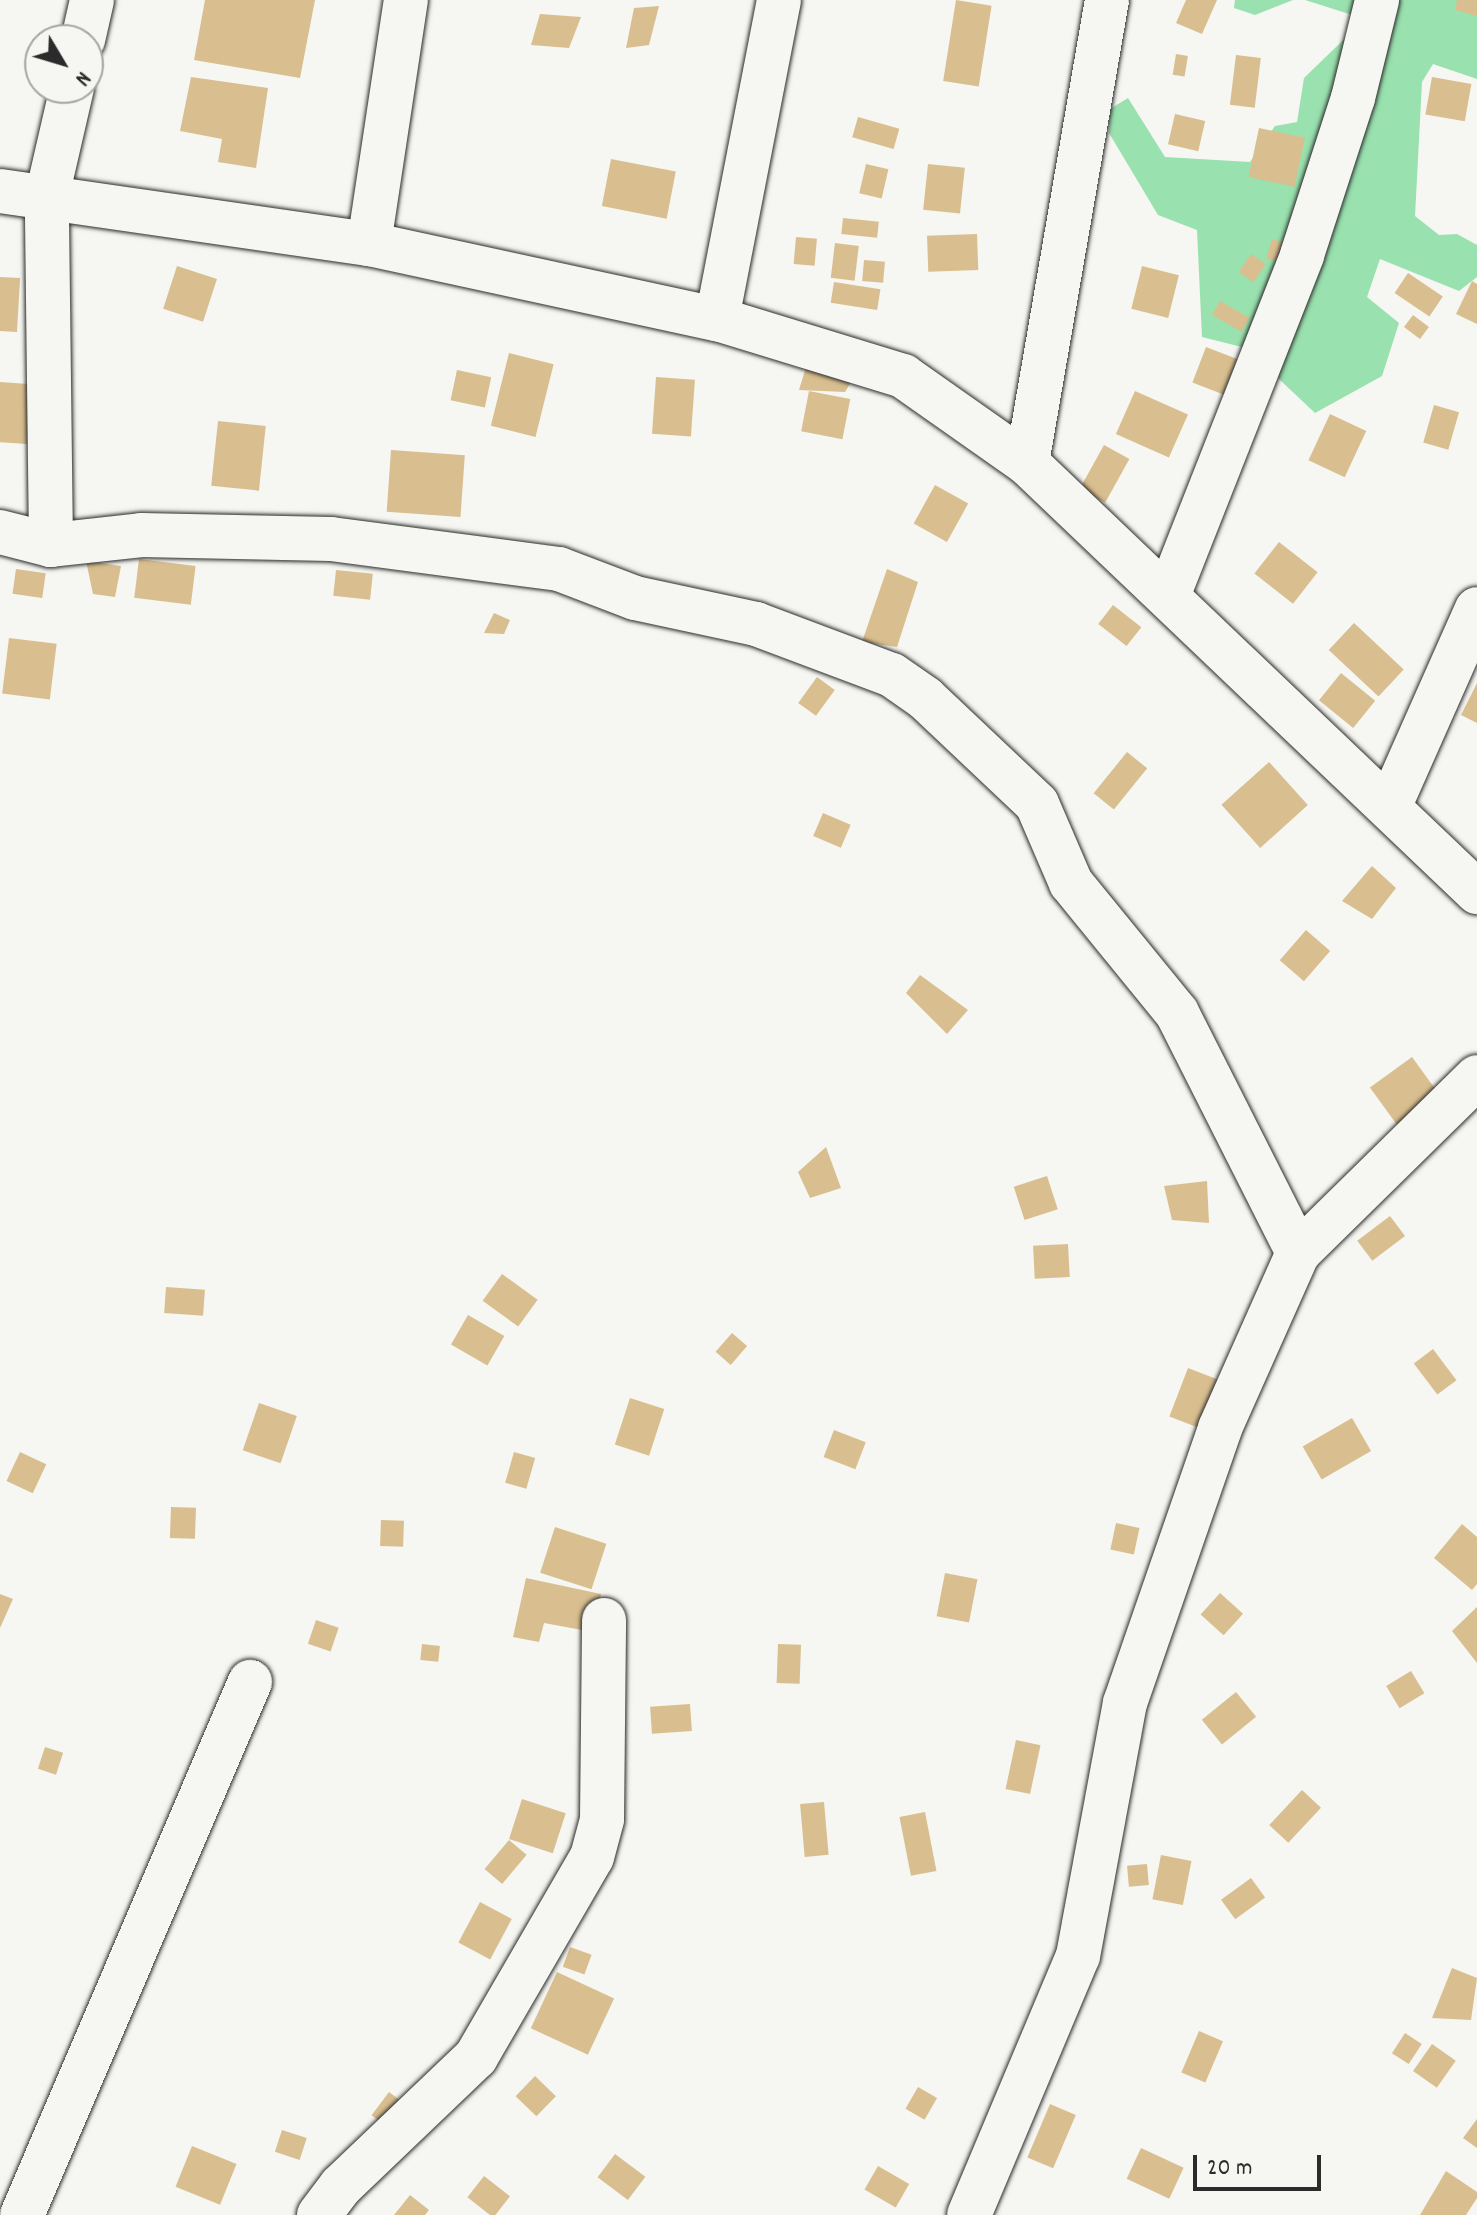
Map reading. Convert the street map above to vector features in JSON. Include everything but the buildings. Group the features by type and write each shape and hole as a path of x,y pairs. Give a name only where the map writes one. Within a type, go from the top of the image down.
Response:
{"street":[{"path":"87,24 92,0"},
{"path":"369,244 406,0"},
{"path":"717,319 779,0"},
{"path":"1027,463 1107,0"},
{"path":"1168,596 1302,255 1353,98 1377,0"},
{"path":"51,545 47,196 68,104"},
{"path":"0,191 369,244 717,319 903,376 1027,463 1390,805 1477,892"},
{"path":"0,532 51,545 141,535 331,539 559,569 635,598 756,624 892,675 925,698 1037,804 1071,883 1177,1013 1298,1253"},
{"path":"1390,805 1477,609"},
{"path":"969,2215 1074,1967 1125,1703 1220,1428 1298,1253 1477,1077"},
{"path":"319,2215 341,2186 476,2057 592,1857 602,1819 604,1620"},
{"path":"22,2215 250,1682"}],"green space":[{"path":"1235,0 1293,0 1255,15 1234,8"},
{"path":"1305,0 1477,0 1477,79 1433,64 1422,82 1415,216 1439,235 1457,234 1477,245 1477,277 1459,291 1380,259 1367,297 1399,323 1382,376 1315,413 1246,348 1202,337 1197,230 1158,215 1109,133 1110,109 1128,98 1165,157 1250,162 1275,126 1297,122 1304,78 1365,19"}]}
